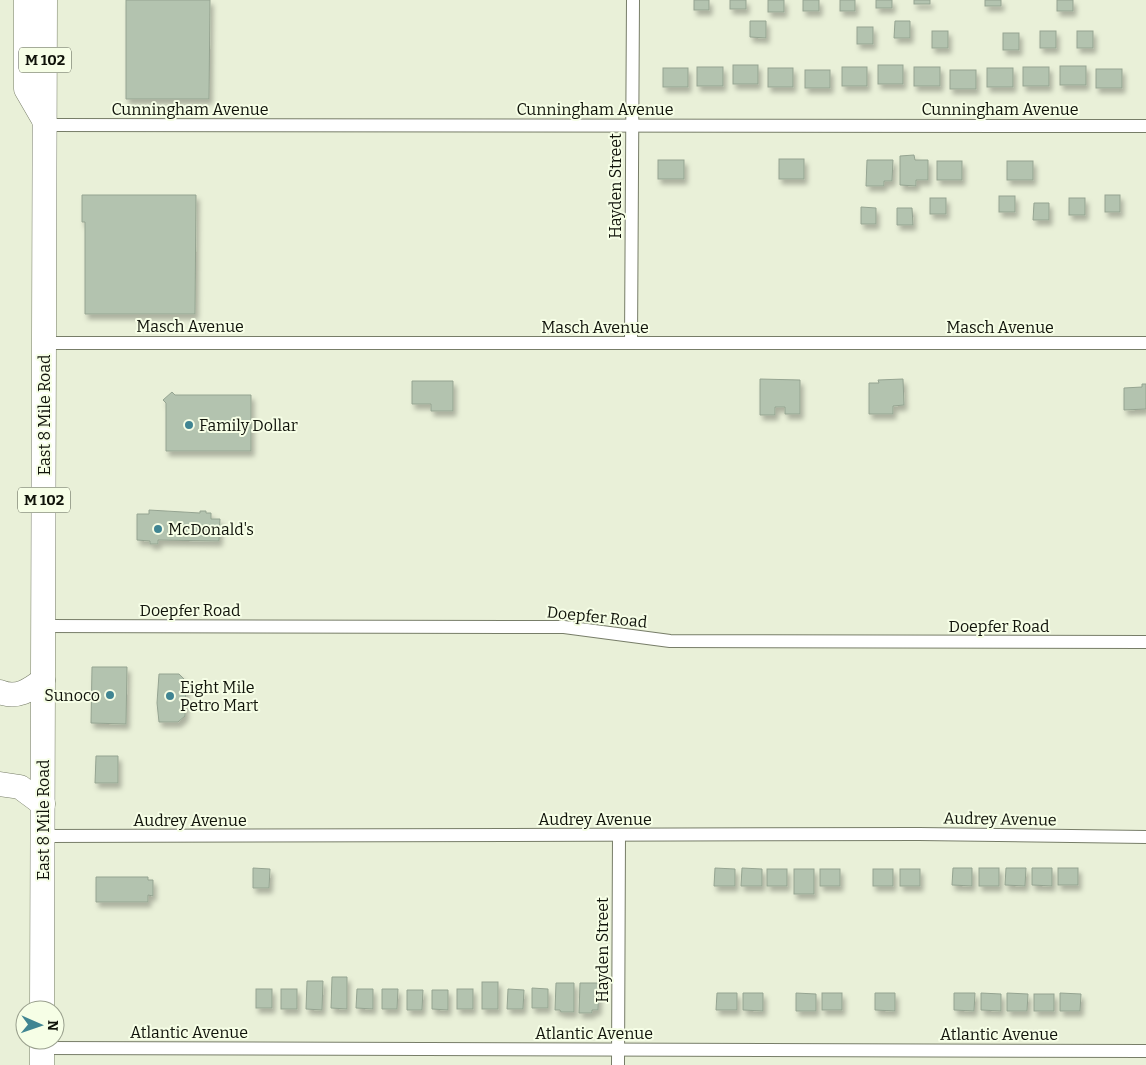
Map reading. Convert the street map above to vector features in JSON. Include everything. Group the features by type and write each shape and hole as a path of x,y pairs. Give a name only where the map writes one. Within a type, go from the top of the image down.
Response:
{"highway":[{"path":"26,0 26,89 45,123"},
{"name":"East 8 Mile Road","path":"42,1000 45,0"},
{"path":"0,692 14,695 22,693 43,680"},
{"path":"0,784 20,787 43,804"}],"street":[{"name":"Hayden Street","path":"631,343 633,0"},
{"name":"Cunningham Avenue","path":"45,123 1146,126"},
{"name":"Masch Avenue","path":"44,343 1146,343"},
{"name":"Doepfer Road","path":"44,626 564,627 680,642 1146,642"},
{"name":"Audrey Avenue","path":"43,836 919,834 1146,837"},
{"name":"Hayden Street","path":"618,835 618,1065"},
{"name":"Atlantic Avenue","path":"42,1051 1146,1050"}],"building":[{"path":"126,0 210,0 209,99 126,99"},
{"path":"694,0 709,0 709,10 694,10"},
{"path":"730,0 746,0 746,9 730,9"},
{"path":"768,0 784,0 784,12 768,12"},
{"path":"803,0 819,0 819,11 803,11"},
{"path":"840,0 855,0 855,11 840,11"},
{"path":"876,0 892,0 892,8 876,8"},
{"path":"914,0 930,0 930,4 914,4"},
{"path":"985,0 1001,0 1001,6 985,6"},
{"path":"1057,0 1073,0 1073,11 1057,11"},
{"path":"750,21 766,21 766,38 750,37"},
{"path":"895,21 910,21 910,38 894,38"},
{"path":"857,27 873,27 873,44 857,44"},
{"path":"932,31 948,31 948,48 932,48"},
{"path":"1040,31 1056,31 1056,48 1040,48"},
{"path":"1077,31 1093,31 1093,48 1077,48"},
{"path":"1003,33 1019,33 1019,50 1003,50"},
{"path":"733,65 758,65 758,84 733,84"},
{"path":"878,65 903,65 903,84 878,84"},
{"path":"1060,66 1086,66 1086,85 1060,85"},
{"path":"697,67 723,67 723,86 697,86"},
{"path":"842,67 867,67 867,86 842,86"},
{"path":"914,67 940,67 940,86 914,86"},
{"path":"1023,67 1049,67 1049,86 1023,86"},
{"path":"663,68 688,68 688,87 663,87"},
{"path":"768,68 793,68 793,87 768,87"},
{"path":"987,68 1013,68 1013,87 987,87"},
{"path":"1096,69 1122,69 1122,88 1096,88"},
{"path":"805,70 830,70 830,88 805,88"},
{"path":"950,70 976,70 976,89 950,89"},
{"path":"914,155 915,160 928,160 928,180 916,180 916,186 900,185 900,156"},
{"path":"779,159 804,159 804,179 779,179"},
{"path":"658,160 684,160 684,179 658,179"},
{"path":"867,160 893,160 892,181 884,181 884,186 866,186"},
{"path":"937,161 962,161 962,180 937,180"},
{"path":"1007,161 1033,161 1033,180 1007,180"},
{"path":"82,195 196,195 195,314 85,314 85,222 82,222"},
{"path":"1105,195 1120,195 1120,212 1105,212"},
{"path":"999,196 1015,196 1015,212 999,212"},
{"path":"930,198 946,198 946,214 930,214"},
{"path":"1069,198 1085,198 1085,215 1069,215"},
{"path":"1034,203 1049,203 1049,220 1033,220"},
{"path":"861,207 876,208 876,224 861,224"},
{"path":"897,208 912,208 913,225 897,225"},
{"path":"760,379 800,380 800,414 785,414 785,407 775,407 775,415 760,415"},
{"path":"903,379 904,405 893,406 893,414 869,414 869,383 879,383 878,380"},
{"path":"412,381 453,381 453,411 431,411 431,404 412,404"},
{"path":"1142,384 1146,384 1146,409 1124,410 1124,388 1142,387"},
{"path":"172,392 175,395 251,395 251,451 166,451 166,403 163,400"},
{"path":"149,510 200,513 200,511 206,511 206,513 211,513 211,519 220,519 219,541 158,540 158,544 150,544 150,541 137,540 137,514 149,514"},
{"path":"92,667 127,667 126,724 91,723"},
{"path":"159,674 179,674 186,681 185,716 178,722 159,722 157,703"},
{"path":"96,756 118,756 118,783 95,783"},
{"path":"253,868 270,869 269,888 253,888"},
{"path":"715,868 735,869 735,886 714,886"},
{"path":"742,868 762,869 762,886 741,886"},
{"path":"953,868 972,868 972,886 952,885"},
{"path":"979,868 999,868 999,886 979,886"},
{"path":"1006,868 1026,868 1025,886 1005,885"},
{"path":"1032,868 1052,868 1052,886 1032,885"},
{"path":"1058,868 1078,868 1078,885 1058,885"},
{"path":"767,869 787,869 787,886 767,886"},
{"path":"794,869 814,869 814,894 794,894"},
{"path":"820,869 840,869 840,886 820,886"},
{"path":"873,869 893,869 893,886 873,886"},
{"path":"900,869 920,869 920,886 900,886"},
{"path":"96,877 148,877 148,880 153,880 153,896 148,895 148,902 96,902"},
{"path":"332,977 347,977 347,1009 331,1008"},
{"path":"307,981 323,981 322,1010 306,1009"},
{"path":"482,982 498,982 498,1009 482,1009"},
{"path":"556,983 574,983 574,1012 555,1010"},
{"path":"580,983 599,983 598,1010 592,1010 592,1013 579,1013"},
{"path":"532,988 548,989 548,1008 532,1008"},
{"path":"256,989 272,989 272,1008 256,1008"},
{"path":"281,989 297,989 297,1009 281,1009"},
{"path":"357,989 373,989 373,1009 356,1008"},
{"path":"382,989 398,989 397,1009 382,1009"},
{"path":"457,989 473,989 473,1009 457,1009"},
{"path":"508,989 524,990 523,1009 507,1009"},
{"path":"407,990 423,990 422,1010 407,1010"},
{"path":"432,990 448,990 448,1010 432,1009"},
{"path":"717,993 737,993 737,1010 716,1010"},
{"path":"743,993 763,993 763,1011 743,1010"},
{"path":"796,993 816,994 816,1011 796,1011"},
{"path":"822,993 842,993 842,1010 822,1010"},
{"path":"875,993 895,993 895,1011 875,1010"},
{"path":"954,993 975,993 974,1011 954,1010"},
{"path":"981,993 1001,994 1001,1011 981,1010"},
{"path":"1007,993 1028,994 1027,1011 1007,1011"},
{"path":"1060,993 1081,994 1080,1011 1060,1011"},
{"path":"1034,994 1054,994 1054,1011 1034,1011"}],"place":[{"name":"Family Dollar","path":"189,425"},
{"name":"McDonald's","path":"158,529"},
{"name":"Sunoco","path":"110,695"},
{"name":"Eight Mile Petro Mart","path":"170,696"}]}
